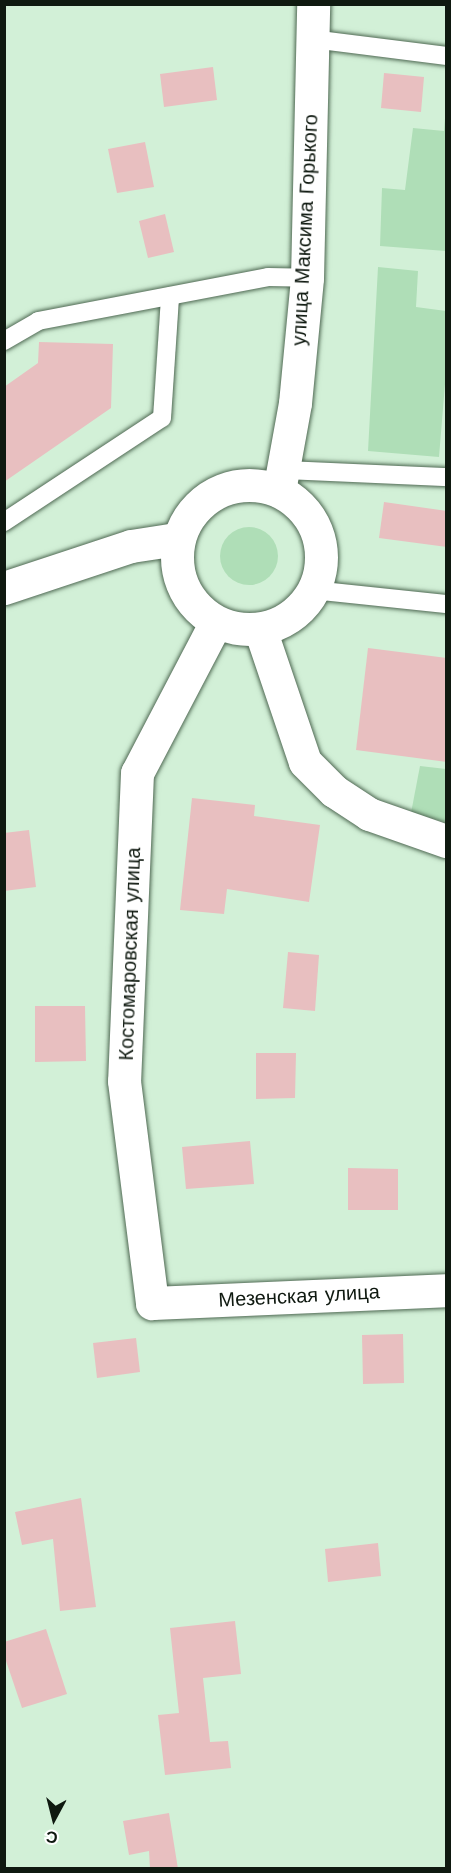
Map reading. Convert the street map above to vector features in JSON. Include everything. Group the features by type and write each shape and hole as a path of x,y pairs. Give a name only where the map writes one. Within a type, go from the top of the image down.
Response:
{"street":[{"name":"улица Максима Горького","path":"281,480 295,404 307,278 313,4"},
{"path":"281,480 315,527 321,552 319,576 295,613 260,629 237,629 216,622 196,608 182,588 176,564 177,539 186,520 199,503 217,491 237,484 259,484 281,480"},
{"path":"4,588 131,546 177,539"},
{"name":"Костомаровская улица","path":"152,1303 124,1081 137,773 216,622"},
{"path":"260,629 305,762 334,790 369,814 447,841"},
{"name":"Мезенская улица","path":"152,1303 447,1290"}],"lane":[{"path":"312,39 447,56"},
{"path":"4,341 38,321 268,277 307,278"},
{"path":"4,522 162,418 170,296"},
{"path":"281,480 447,477"},
{"path":"312,590 447,604"}],"green space":[{"path":"446,105 446,251 380,246 382,188 405,190 413,128 444,131"},
{"path":"378,267 418,271 416,307 446,311 446,372 439,457 368,451"},
{"path":"243,527 255,527 270,535 278,550 278,562 270,577 255,585 243,585 228,577 220,562 220,550 228,535"},
{"path":"420,766 446,769 446,822 411,813"}],"building":[{"path":"213,67 217,100 164,107 160,74"},
{"path":"384,73 424,77 421,112 381,108"},
{"path":"145,142 154,187 117,193 108,149"},
{"path":"165,214 174,252 148,258 139,221"},
{"path":"39,342 113,344 111,408 4,482 4,387 38,363"},
{"path":"384,502 447,511 447,547 379,538"},
{"path":"368,648 447,658 447,762 356,750"},
{"path":"192,798 255,805 254,816 320,825 309,902 227,889 224,914 180,910"},
{"path":"29,830 36,887 4,891 4,833"},
{"path":"288,952 319,955 315,1011 283,1008"},
{"path":"35,1006 85,1006 86,1061 35,1062"},
{"path":"256,1053 296,1053 295,1098 256,1099"},
{"path":"250,1141 254,1184 186,1189 182,1147"},
{"path":"348,1168 398,1169 398,1210 348,1210"},
{"path":"403,1334 404,1383 363,1384 362,1335"},
{"path":"136,1338 140,1372 97,1378 93,1343"},
{"path":"81,1498 96,1607 60,1611 53,1539 22,1545 15,1512"},
{"path":"378,1543 381,1576 328,1582 325,1549"},
{"path":"235,1621 241,1674 203,1678 210,1742 228,1741 231,1768 165,1775 158,1715 179,1713 170,1628"},
{"path":"46,1629 67,1694 22,1708 4,1655 4,1642"},
{"path":"169,1813 178,1869 150,1869 149,1851 129,1855 123,1821"}]}
